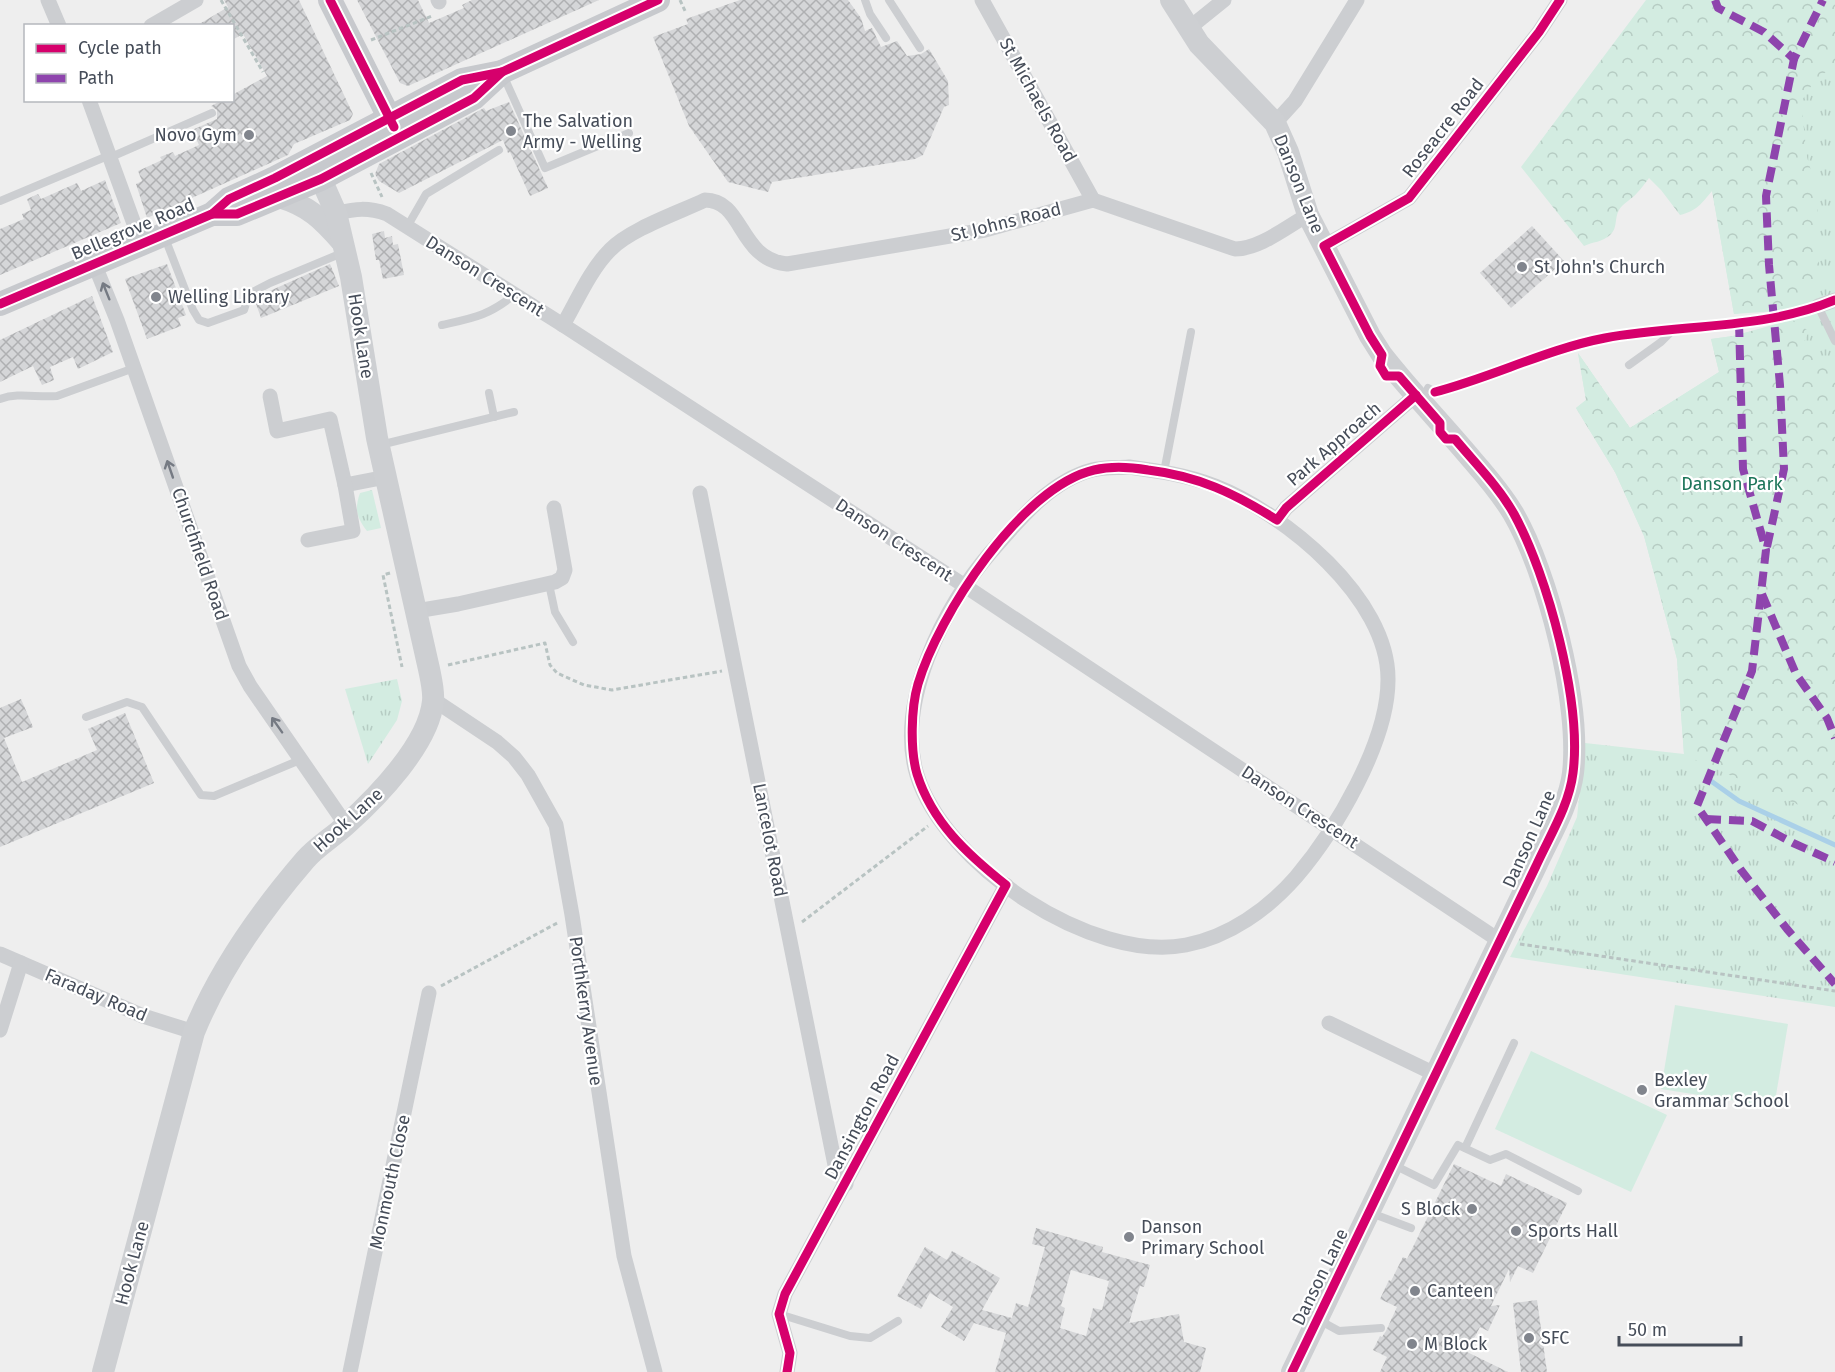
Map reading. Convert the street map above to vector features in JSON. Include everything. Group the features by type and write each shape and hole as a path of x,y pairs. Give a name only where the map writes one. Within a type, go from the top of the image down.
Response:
{"main road":[{"path":"330,0 394,128"},
{"path":"277,188 321,178 462,81 502,72 658,0"},
{"path":"277,188 394,128"},
{"name":"Bellegrove Road","path":"0,304 212,214 229,198 277,188"}],"street":[{"path":"48,0 58,24"},
{"path":"154,24 196,0"},
{"name":"St Michaels Road","path":"982,0 1093,200"},
{"name":"Danson Lane","path":"1171,0 1199,44 1275,123 1288,152 1308,215 1382,355 1426,392 1513,513 1535,561 1549,602 1572,711 1573,775 1564,804 1292,1372"},
{"path":"1188,29 1224,0"},
{"path":"1275,123 1295,101 1357,0"},
{"name":"Roseacre Road","path":"1324,246 1409,198 1539,32 1560,0"},
{"path":"90,102 141,243"},
{"name":"Hook Lane","path":"103,1372 194,1032 217,982 249,934 306,858 346,825 384,788 411,752 428,721 434,700 379,445 344,248 336,213 321,178"},
{"path":"277,188 294,202 315,213 344,248"},
{"name":"St Johns Road","path":"563,325 601,260 611,248 625,237 705,200 716,200 726,206 755,250 763,257 787,264 985,230 1093,200"},
{"path":"1093,200 1234,249 1245,249 1255,245 1308,215"},
{"name":"Danson Crescent","path":"336,213 372,209 387,214 408,227 965,586 1500,940"},
{"name":"Churchfield Road","path":"94,263 134,368 239,666 250,686 346,825"},
{"path":"1818,306 1835,300"},
{"name":"Park Approach","path":"1277,520 1286,508 1426,392"},
{"path":"270,396 278,430 330,419 353,531 308,540"},
{"path":"1129,467 1164,472 1217,487 1246,500 1313,548 1351,588 1376,628 1389,677 1386,705 1377,736 1357,782 1332,829 1311,860 1285,890 1255,915 1218,936 1185,945 1159,948 1130,944 1065,923 1037,907 1006,885 955,841 938,819 925,796 916,771 913,718 918,686 928,655 965,586 1011,528 1040,501 1061,484 1095,469 1129,467"},
{"path":"345,485 386,477"},
{"name":"Lancelot Road","path":"700,493 835,1165 846,1184"},
{"path":"416,611 549,584 562,578 565,570 554,508"},
{"name":"Porthkerry Avenue","path":"434,700 497,742 514,757 528,775 556,825 624,1256 655,1372"},
{"name":"Dansington Road","path":"779,1314 786,1294 1006,885"},
{"name":"Faraday Road","path":"0,954 143,1016 194,1032"},
{"path":"0,1030 21,963"},
{"name":"Monmouth Close","path":"350,1372 429,993"},
{"path":"1329,1023 1435,1074"},
{"path":"779,1314 790,1353 787,1372"}],"lane":[{"path":"865,0 870,14 886,38"},
{"path":"889,0 920,48"},
{"path":"502,72 545,168 629,133"},
{"path":"0,201 212,113"},
{"path":"408,227 426,194 499,150"},
{"path":"163,234 193,310 199,320 208,323 244,310 249,294 344,248"},
{"path":"442,325 482,316 514,296"},
{"path":"1426,392 1562,349 1608,337 1756,320 1818,306 1835,340"},
{"path":"1629,365 1661,342 1672,331"},
{"path":"1164,472 1191,332"},
{"path":"0,399 18,395 57,396 134,368"},
{"path":"489,393 494,417"},
{"path":"379,445 514,412"},
{"path":"549,584 555,612 573,642"},
{"path":"86,717 127,702 142,707 201,795 214,796 300,760"},
{"path":"1465,1148 1514,1043"},
{"path":"1393,1164 1434,1185 1458,1145 1490,1160 1506,1154 1578,1191"},
{"path":"1370,1212 1411,1228"},
{"path":"779,1314 850,1336 870,1338 898,1321"},
{"path":"1317,1319 1339,1331 1381,1328"}],"path":[{"path":"221,0 262,72"},
{"path":"680,0 686,13"},
{"path":"370,41 438,5"},
{"path":"368,166 382,198"},
{"path":"402,667 383,575 406,569"},
{"path":"440,667 545,643 550,665 557,673 584,685 612,690 724,671"},
{"path":"796,926 938,819"},
{"path":"429,993 572,915"},
{"path":"1500,940 1835,991"}],"green space":[{"path":"1646,0 1835,0 1835,64 1813,83 1801,102 1807,157 1819,198 1815,234 1822,284 1777,311 1734,314 1712,191 1695,209 1680,215 1649,178 1619,210 1610,235 1584,246 1521,167"},
{"name":"Danson Park","path":"1835,0 1835,1007 1510,957 1547,886 1577,817 1585,743 1684,754 1677,659 1644,536 1615,472 1576,408 1586,400 1578,353 1630,428 1719,372 1711,339 1733,336 1783,323 1784,318 1780,307 1734,314 1712,190"},
{"name":"Danson Park","path":"1791,320 1809,331 1803,344 1835,366 1835,821 1684,755 1677,659 1644,536 1615,472 1576,408 1586,400 1578,353 1630,428 1719,372 1711,339 1733,336"},
{"path":"372,490 381,528 367,531 359,518 357,504 360,493"},
{"path":"397,679 402,701 397,720 368,764 345,689"},
{"path":"1675,1005 1788,1024 1774,1107 1661,1089"},
{"path":"1531,1051 1667,1115 1631,1192 1495,1129"}],"building":[{"path":"224,0 299,0 353,114 350,120 294,144 288,155 147,218 136,184 142,181 138,171 162,160 160,157 173,152 175,156 199,145 192,130 217,119 217,110 211,106 218,102 234,102 234,94 267,76 243,34 234,39 234,24 199,24 228,7"},
{"path":"357,0 418,0 429,23 464,8 462,5 472,0 599,0 408,86 400,83"},
{"path":"740,0 848,0 861,18 865,31 872,28 881,47 897,41 907,56 921,54 929,49 948,81 949,105 944,107 923,155 915,159 772,182 768,192 728,182 689,126 653,37 688,24 686,19"},
{"path":"509,102 548,188 530,196 503,140 399,193 379,181 375,174 379,164 484,108 486,111"},
{"path":"105,180 121,223 0,275 0,229 24,219 22,214 31,210 27,199 38,194 41,199 77,183 81,191"},
{"name":"St John's Church","path":"1532,226 1564,261 1511,308 1480,273"},
{"path":"384,231 385,238 392,236 393,245 398,244 404,275 383,279 379,260 376,260 372,234"},
{"name":"Welling Library","path":"167,264 186,315 178,318 181,326 147,339 125,279"},
{"path":"330,264 339,286 261,318 254,298"},
{"path":"92,296 113,352 78,369 73,357 50,367 54,380 42,385 33,366 0,382 0,340"},
{"path":"21,699 33,727 4,738 22,782 97,750 88,729 125,713 154,783 0,847 0,708"},
{"path":"1454,1164 1501,1186 1506,1174 1567,1203 1533,1273 1518,1266 1510,1282 1509,1269 1491,1306 1500,1305 1488,1331 1480,1327 1467,1352 1508,1372 1380,1372 1387,1357 1373,1350 1380,1336 1382,1337 1386,1331 1397,1307 1380,1299 1403,1257 1407,1259"},
{"path":"1036,1228 1103,1247 1102,1252 1150,1265 1144,1287 1140,1286 1129,1323 1179,1314 1184,1342 1206,1348 1200,1372 995,1372 1006,1333 974,1323 964,1341 941,1327 953,1307 930,1293 921,1309 897,1296 925,1247 947,1260 952,1251 1000,1278 982,1310 1012,1318 1016,1303 1028,1307 1045,1247 1032,1244","holes":["1071,1270 1109,1281 1102,1310 1093,1308 1086,1336 1060,1328 1065,1308 1061,1306"]},
{"name":"SFC","path":"1537,1300 1547,1372 1521,1372 1513,1303"}],"waterway":[{"path":"1711,781 1739,801 1835,845"}],"marked path":[{"path":"1715,0 1718,8 1764,32 1794,59 1823,0"},
{"path":"1767,547 1784,469 1766,196 1794,59"},
{"path":"1739,322 1743,469 1766,550 1752,671 1697,806 1741,870 1787,929 1835,984"},
{"path":"1762,594 1796,674 1827,718 1835,738"},
{"path":"1706,819 1752,821 1835,862"}],"cycle path":[{"path":"330,0 394,127"},
{"path":"0,304 212,214 229,199 275,178 462,80 502,72 658,0"},
{"path":"1292,1372 1558,821 1571,785 1574,744 1572,712 1560,640 1539,571 1514,514 1494,485 1455,439 1446,439 1440,432 1440,423 1399,376 1386,376 1380,366 1382,355 1324,246 1409,198 1539,32 1560,0"},
{"path":"212,214 237,214 321,179 474,98 502,72"},
{"path":"1435,392 1583,343 1634,334 1751,322 1808,310 1835,300"},
{"path":"787,1372 790,1353 779,1314 785,1294 1006,885 965,849 941,822 917,774 913,753 912,729 918,684 928,656 963,591 1012,527 1039,501 1066,481 1094,470 1107,468 1134,468 1166,473 1215,487 1277,520 1286,508 1416,395"}],"place":[{"name":"The Salvation Army - Welling","path":"511,131"},
{"name":"Novo Gym","path":"249,135"},
{"name":"St John's Church","path":"1522,267"},
{"name":"Welling Library","path":"156,297"},
{"name":"Bexley Grammar School","path":"1642,1090"},
{"name":"S Block","path":"1472,1209"},
{"name":"Sports Hall","path":"1516,1231"},
{"name":"Danson Primary School","path":"1129,1237"},
{"name":"Canteen","path":"1415,1291"},
{"name":"SFC","path":"1529,1338"},
{"name":"M Block","path":"1412,1344"}]}
